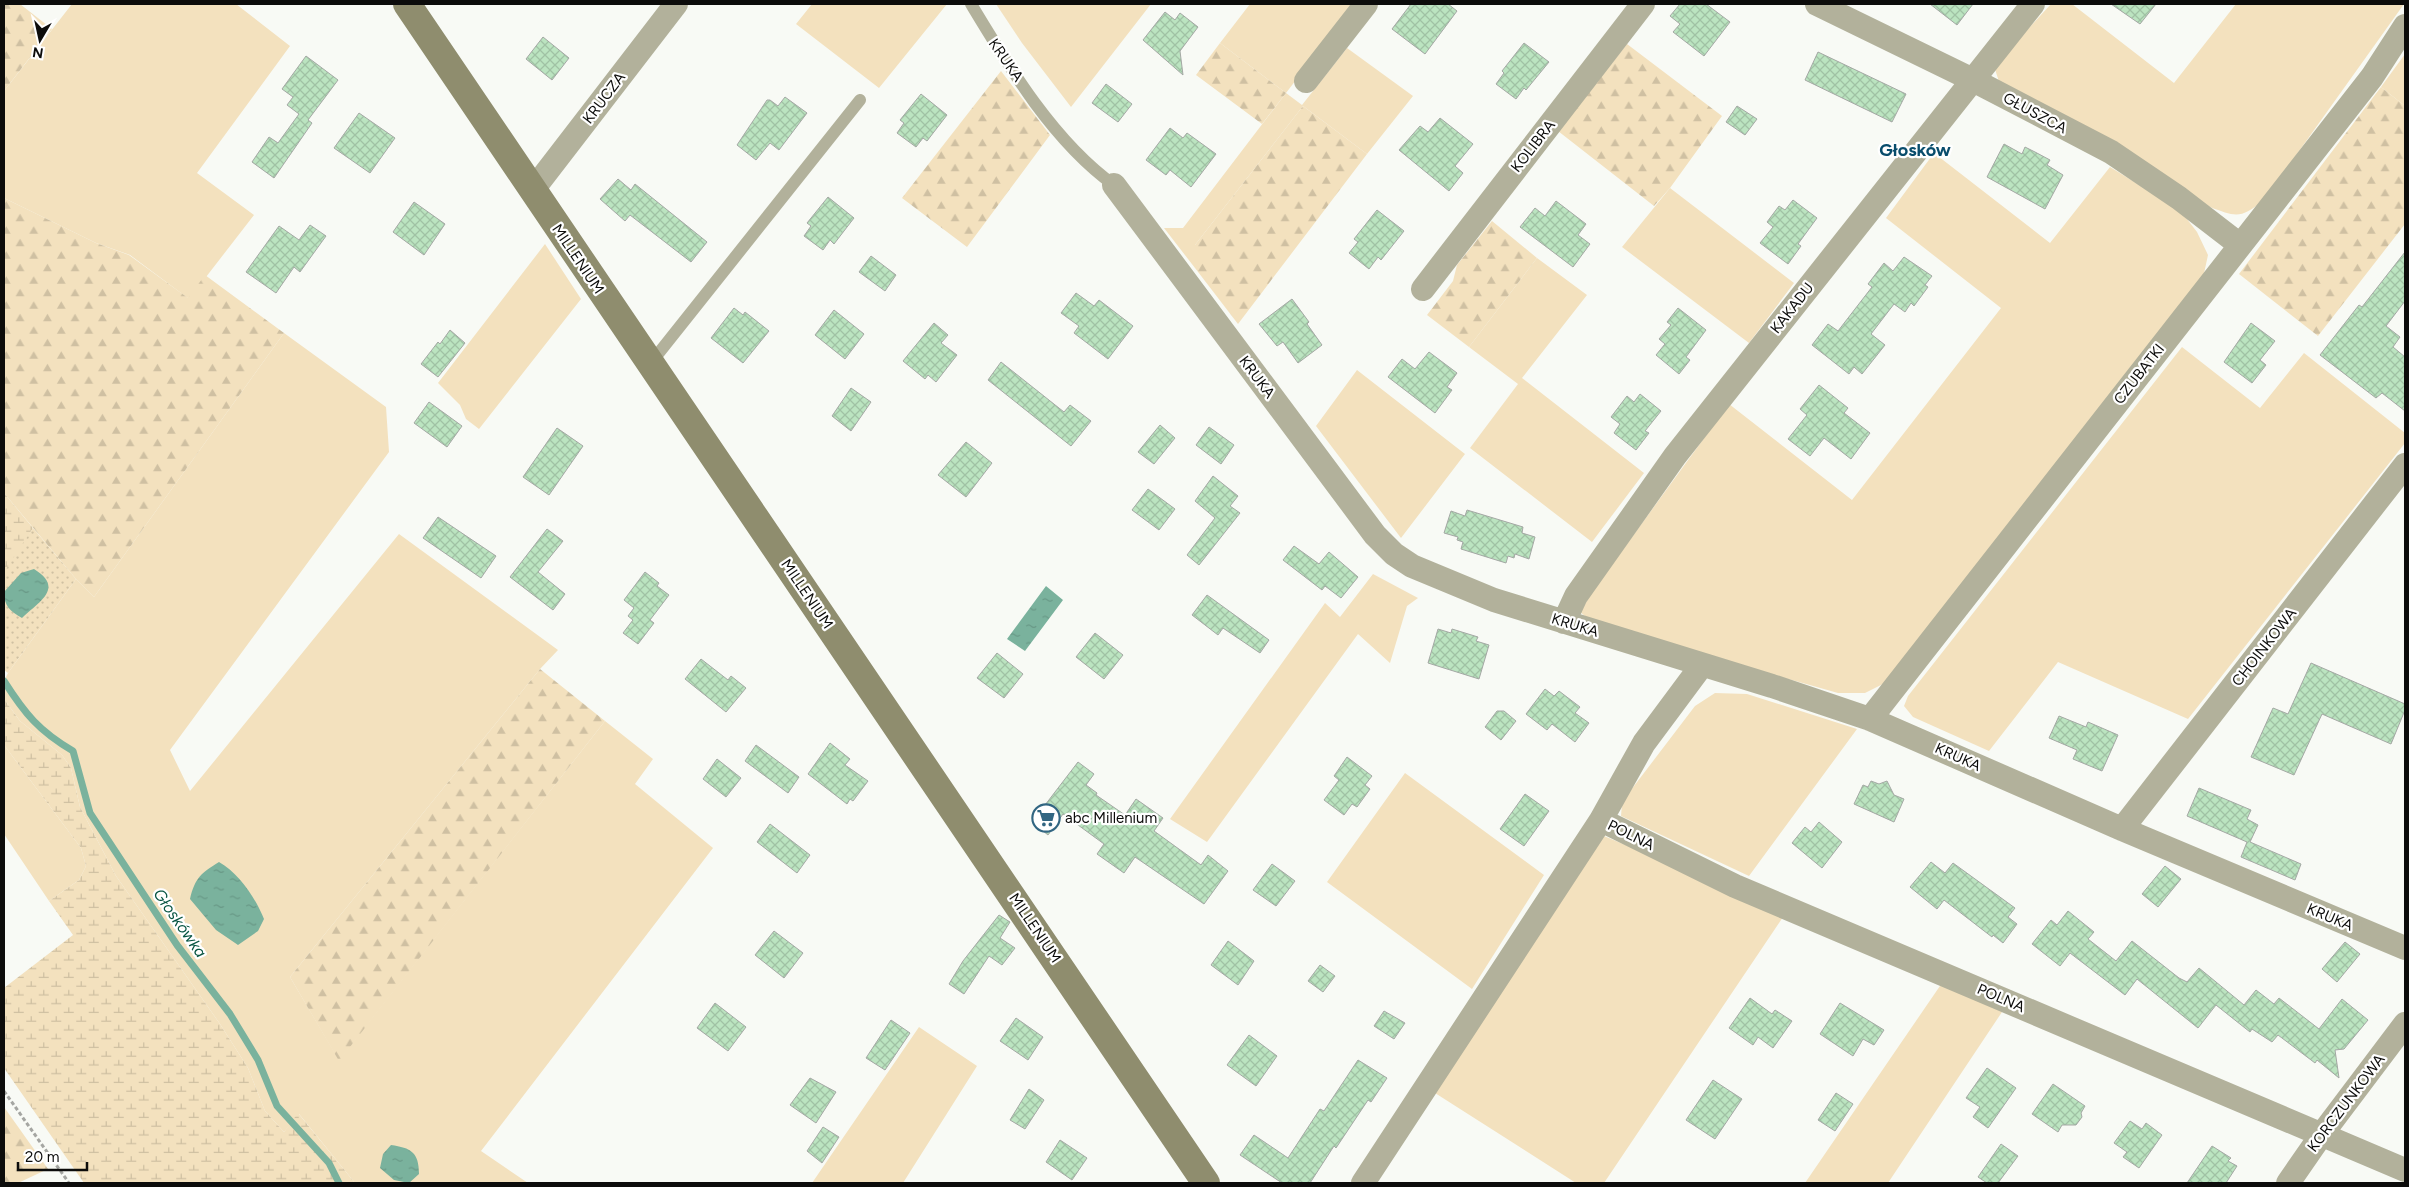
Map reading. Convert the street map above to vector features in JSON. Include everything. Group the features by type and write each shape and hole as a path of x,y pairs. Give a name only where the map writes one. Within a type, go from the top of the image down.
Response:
{"street":[{"name":"MILLENIUM","path":"407,4 1206,1183"},
{"name":"KRUCZA","path":"532,191 676,4"},
{"path":"1306,81 1366,4"},
{"name":"KOLIBRA","path":"1423,289 1643,4"},
{"name":"GŁUSZCA","path":"1816,4 1973,80 2110,152 2179,198 2240,245"},
{"name":"KAKADU","path":"1564,622 1576,596 1675,456 2033,4"},
{"name":"CZUBATKI","path":"1870,719 2372,78 2405,26"},
{"name":"KRUKA","path":"1114,185 1375,535 1406,562 1494,600 1702,664 1870,719 2122,830 2405,948"},
{"name":"CHOINKOWA","path":"2122,830 2405,465"},
{"path":"1363,1183 1601,820 1644,743 1702,664"},
{"name":"POLNA","path":"1601,820 1735,886 2405,1170"},
{"name":"KORCZUNKOWA","path":"2288,1183 2322,1134 2405,1024"}],"lane":[{"name":"KRUKA","path":"971,4 992,42 1065,141 1098,174 1114,185"},
{"path":"650,364 860,100"}],"path":[{"path":"4,1091 69,1183"}],"green space":[{"path":"4,4 20,4 52,29 4,91"},
{"path":"72,4 236,4 290,46 197,173 254,215 189,299 130,255 96,243 4,198 4,91"},
{"path":"812,4 947,4 879,88 796,24"},
{"path":"996,4 1151,4 1071,107 1022,43"},
{"path":"1250,4 1354,4 1286,93 1220,43"},
{"path":"2051,4 2072,4 2174,83 2236,4 2404,4 2264,200 2250,211 2232,214 2210,207 2000,85 1994,66"},
{"path":"1220,43 1286,93 1262,124 1196,75"},
{"path":"1627,44 1722,116 1670,188 1654,206 1558,131"},
{"path":"1347,48 1413,96 1367,154 1303,106 1195,245 1195,268 1164,228 1183,228 1286,93 1302,105"},
{"path":"2405,54 2405,106 2381,87"},
{"path":"1001,71 1050,135 967,247 902,198"},
{"path":"2381,87 2405,106 2405,224 2318,336 2239,274"},
{"path":"1303,106 1367,154 1238,324 1195,268 1195,245"},
{"path":"1934,153 2050,243 2110,167 2180,210 2197,232 2208,255 2203,278 1883,684 1865,693 1838,693 1715,662 1591,621 1580,612 1594,589 1729,404 1852,500 2001,308 1886,218"},
{"path":"1670,188 1794,283 1749,343 1622,247"},
{"path":"4,198 96,243 129,255 188,298 205,275 284,333 94,597 76,579 4,493"},
{"path":"1492,221 1537,258 1469,347 1427,315 1453,281 1457,265"},
{"path":"545,244 581,299 479,429 466,419 460,405 438,383"},
{"path":"1537,258 1587,295 1522,378 1644,473 1592,542 1470,448 1518,384 1469,347"},
{"path":"284,333 386,407 389,452 170,750 190,791 399,534 558,650 540,669 290,977 339,1060 605,721 653,759 635,784 713,848 481,1151 528,1183 355,1183 299,1114 284,1132 265,1111 248,1068 220,1024 116,876 80,807 71,768 62,755 20,721 4,699 4,681 8,673 76,579 94,597"},
{"path":"2182,347 2260,408 2304,353 2405,433 2405,443 2188,719 2058,662 1989,751 1913,717 1904,706 1908,696"},
{"path":"1357,370 1465,454 1401,538 1316,426"},
{"path":"4,493 33,528 4,577"},
{"path":"33,528 76,579 8,673 4,670 4,572"},
{"path":"1373,574 1418,598 1407,606 1390,663 1358,634 1207,842 1170,819 1325,603 1340,617"},
{"path":"540,669 605,721 339,1061 290,977"},
{"path":"1715,693 1747,694 1857,729 1749,876 1621,816 1622,804 1631,790 1695,706"},
{"path":"4,699 20,721 62,755 71,768 80,807 116,876 220,1024 248,1068 265,1111 284,1132 298,1113 355,1183 84,1183 4,1068 4,988 73,935 49,901 79,880 86,866 81,848 4,745"},
{"path":"4,745 81,848 86,866 79,880 49,901 4,834"},
{"path":"1405,773 1544,875 1472,989 1327,882"},
{"path":"1604,836 1683,869 1783,917 1604,1183 1576,1183 1435,1093"},
{"path":"1942,983 2004,1009 1888,1183 1805,1183"},
{"path":"919,1027 977,1066 903,1183 812,1183"},
{"path":"4,1107 48,1169 18,1183 4,1183"}],"water":[{"path":"34,569 48,582 48,589 46,595 22,618 8,608 4,592 21,573"},
{"path":"1046,586 1063,600 1025,651 1007,639"},
{"path":"219,862 246,887 264,919 258,931 238,945 216,930 190,899 194,886 200,877"},
{"path":"391,1145 409,1150 415,1156 419,1167 419,1174 409,1183 394,1180 380,1168 383,1154"}],"building":[{"path":"1411,4 1448,4 1457,11 1425,54 1392,29"},
{"path":"1680,4 1706,4 1730,22 1704,56 1673,32 1680,24 1670,16"},
{"path":"1930,4 1973,4 1957,25"},
{"path":"2111,4 2156,4 2140,24"},
{"path":"1165,12 1175,20 1180,13 1198,27 1180,51 1183,75 1143,40"},
{"path":"543,37 569,58 552,80 526,59"},
{"path":"1524,43 1549,62 1516,99 1496,84 1504,73 1502,71"},
{"path":"1818,52 1906,94 1892,122 1805,80"},
{"path":"306,56 338,80 308,120 312,123 274,178 252,162 269,137 278,143 299,114 287,105 293,97 282,89"},
{"path":"1106,84 1132,104 1118,122 1092,103"},
{"path":"921,94 947,115 927,141 923,138 916,147 897,133 904,123 900,120"},
{"path":"785,97 807,113 779,150 770,143 756,160 737,145 767,100 778,106"},
{"path":"1737,106 1757,119 1745,135 1726,122"},
{"path":"359,113 395,138 370,173 334,148"},
{"path":"1440,118 1473,144 1455,166 1463,173 1449,191 1399,150 1420,126 1428,132"},
{"path":"1170,128 1183,138 1187,133 1216,154 1191,187 1170,170 1166,175 1146,160"},
{"path":"2004,144 2022,154 2025,147 2035,152 2050,160 2047,165 2063,175 2045,209 1987,177"},
{"path":"618,179 631,190 635,184 707,242 691,262 630,215 625,221 600,199"},
{"path":"828,197 854,218 834,244 830,240 823,250 804,236 811,226 807,223"},
{"path":"1793,200 1817,218 1798,244 1801,246 1788,264 1760,243 1773,227 1767,222 1779,206 1785,210"},
{"path":"1556,201 1586,224 1578,235 1590,244 1573,267 1520,227 1535,208 1545,216"},
{"path":"414,202 445,224 424,255 393,232"},
{"path":"1377,210 1404,231 1381,260 1378,257 1369,269 1349,253 1358,242 1354,239"},
{"path":"310,225 326,236 300,272 294,267 276,293 246,272 279,226 299,240"},
{"path":"2405,252 2405,301 2386,326 2400,337 2393,347 2405,357 2405,411 2382,393 2376,398 2320,355 2359,305 2362,307"},
{"path":"871,256 896,275 885,291 859,272"},
{"path":"1904,257 1932,276 1925,285 1928,287 1914,306 1911,303 1905,312 1894,304 1871,334 1885,345 1862,374 1854,367 1849,374 1812,345 1828,324 1838,331 1872,287 1868,284 1884,263 1893,271"},
{"path":"1076,293 1094,306 1099,300 1133,326 1108,359 1074,333 1079,326 1061,313"},
{"path":"1292,299 1309,322 1307,324 1322,345 1298,363 1283,342 1277,346 1259,324"},
{"path":"734,308 743,315 745,312 769,331 743,363 711,338"},
{"path":"1678,308 1706,330 1686,357 1690,360 1679,374 1656,355 1665,344 1659,339 1671,325 1667,322"},
{"path":"834,310 864,334 845,359 815,335"},
{"path":"934,323 948,335 941,343 957,355 936,382 928,375 925,379 903,361"},
{"path":"2251,323 2275,341 2260,360 2266,365 2252,383 2224,362"},
{"path":"450,330 465,343 438,377 421,364"},
{"path":"1429,352 1457,373 1447,387 1452,390 1435,413 1388,377 1402,359 1415,369"},
{"path":"1001,362 1064,412 1070,405 1091,421 1071,446 988,380"},
{"path":"1819,385 1848,408 1844,413 1870,433 1851,459 1824,438 1810,456 1788,439 1807,415 1800,409"},
{"path":"851,388 871,402 851,431 832,416"},
{"path":"1640,394 1661,411 1645,431 1649,433 1636,450 1614,433 1620,424 1611,417 1627,396 1634,402"},
{"path":"429,402 462,426 447,447 414,423"},
{"path":"1160,425 1175,438 1154,464 1138,452"},
{"path":"1209,427 1234,445 1221,464 1196,445"},
{"path":"557,428 583,446 549,495 523,477"},
{"path":"966,442 992,463 966,497 938,475"},
{"path":"1213,476 1238,496 1230,506 1240,513 1199,565 1187,555 1215,518 1195,501"},
{"path":"1148,489 1175,509 1159,530 1132,510"},
{"path":"1467,510 1523,527 1522,533 1535,537 1529,559 1515,554 1514,558 1508,556 1506,563 1461,549 1463,542 1457,540 1458,537 1444,533 1451,511 1465,516"},
{"path":"438,517 496,556 481,578 423,538"},
{"path":"547,529 563,541 538,572 565,594 553,610 510,577"},
{"path":"1294,546 1319,564 1329,552 1358,577 1341,598 1325,586 1322,590 1283,560"},
{"path":"645,572 659,583 657,586 669,595 650,620 654,623 638,644 623,633 633,620 628,616 634,608 624,600"},
{"path":"1207,595 1269,640 1260,653 1223,628 1218,635 1192,615"},
{"path":"1438,629 1451,633 1452,629 1478,637 1476,641 1489,645 1479,679 1428,663"},
{"path":"1095,633 1123,655 1104,679 1076,657"},
{"path":"997,653 1023,674 1004,698 977,678"},
{"path":"701,659 728,680 731,676 746,688 726,712 685,679"},
{"path":"2311,663 2405,704 2405,710 2391,744 2322,714 2294,775 2251,757 2273,708 2288,714"},
{"path":"1545,689 1554,696 1559,691 1580,707 1575,713 1589,723 1575,742 1552,724 1547,730 1526,714"},
{"path":"1497,711 1504,711 1516,721 1501,740 1485,727"},
{"path":"2059,716 2086,727 2088,722 2118,735 2102,771 2073,759 2077,750 2049,738"},
{"path":"830,743 850,759 845,765 868,781 853,801 850,799 847,804 808,774"},
{"path":"756,745 799,777 788,793 745,761"},
{"path":"1347,757 1372,776 1365,785 1370,789 1357,807 1352,804 1344,815 1324,800 1339,780 1334,776"},
{"path":"717,759 741,778 726,797 703,779"},
{"path":"1078,762 1094,774 1086,785 1097,793 1096,795 1125,815 1136,799 1163,818 1154,831 1201,865 1208,855 1228,871 1204,904 1135,857 1124,873 1097,854 1104,844 1063,814 1048,835 1032,822"},
{"path":"1871,781 1879,784 1887,781 1894,795 1904,799 1894,822 1854,804 1863,785 1868,787"},
{"path":"2199,788 2251,810 2247,819 2258,825 2250,842 2301,864 2295,880 2241,857 2247,842 2187,816"},
{"path":"1525,794 1549,811 1524,846 1500,829"},
{"path":"1819,822 1842,842 1822,868 1792,843 1805,827 1811,832"},
{"path":"770,824 810,855 797,873 757,842"},
{"path":"1931,862 1945,873 1953,863 2015,908 2008,917 2017,924 2003,943 1993,935 1992,937 1944,900 1937,909 1910,887"},
{"path":"1272,864 1295,881 1276,906 1253,890"},
{"path":"2165,866 2181,879 2158,907 2142,894"},
{"path":"2068,911 2094,932 2088,939 2116,961 2132,941 2179,978 2187,982 2199,968 2244,1005 2256,990 2274,1004 2279,998 2319,1029 2342,999 2368,1020 2344,1049 2335,1050 2339,1078 2317,1060 2315,1063 2278,1035 2272,1042 2252,1029 2250,1032 2216,1005 2198,1028 2137,979 2125,995 2070,953 2060,966 2032,944 2051,920 2057,925"},
{"path":"999,915 1010,922 1000,938 1015,948 1002,965 989,956 964,994 949,984 963,961"},
{"path":"774,931 803,953 784,978 755,955"},
{"path":"1228,941 1254,961 1238,985 1211,965"},
{"path":"2345,942 2360,954 2337,982 2322,969"},
{"path":"1320,965 1335,976 1323,992 1308,981"},
{"path":"1750,998 1772,1014 1775,1010 1792,1021 1773,1048 1758,1037 1753,1045 1729,1028"},
{"path":"715,1003 746,1027 728,1051 697,1028"},
{"path":"1840,1003 1884,1030 1874,1045 1863,1039 1853,1056 1820,1034"},
{"path":"1384,1011 1405,1023 1394,1039 1374,1026"},
{"path":"1016,1018 1043,1037 1028,1060 1000,1041"},
{"path":"891,1020 910,1033 885,1070 866,1058"},
{"path":"1249,1035 1277,1056 1256,1086 1227,1065"},
{"path":"1358,1060 1387,1078 1371,1102 1368,1100 1336,1148 1334,1146 1310,1183 1282,1183 1240,1155 1254,1135 1288,1158 1320,1109 1324,1111"},
{"path":"1987,1068 2016,1088 1988,1128 1973,1117 1980,1107 1966,1098"},
{"path":"810,1078 836,1092 816,1123 790,1105"},
{"path":"1713,1080 1742,1099 1715,1139 1686,1120"},
{"path":"2053,1084 2085,1106 2081,1113 2082,1117 2076,1125 2062,1125 2058,1132 2032,1114"},
{"path":"1029,1089 1044,1100 1025,1129 1010,1120"},
{"path":"1836,1093 1853,1104 1835,1131 1818,1120"},
{"path":"2130,1121 2142,1129 2146,1123 2162,1135 2139,1168 2123,1157 2127,1152 2114,1143"},
{"path":"823,1127 839,1137 822,1163 807,1151"},
{"path":"1060,1140 1087,1158 1072,1180 1046,1162"},
{"path":"2001,1144 2018,1156 1998,1183 1987,1183 1978,1177"},
{"path":"2212,1146 2231,1158 2228,1161 2237,1166 2226,1183 2187,1183"}],"waterway":[{"name":"Głoskówka","path":"4,681 34,721 61,744 73,751 90,813 177,945 230,1014 258,1060 277,1106 329,1163 339,1183"}],"place":[{"name":"abc Millenium","path":"1046,818"}],"district":[{"name":"Głosków","path":"1915,150"}]}
